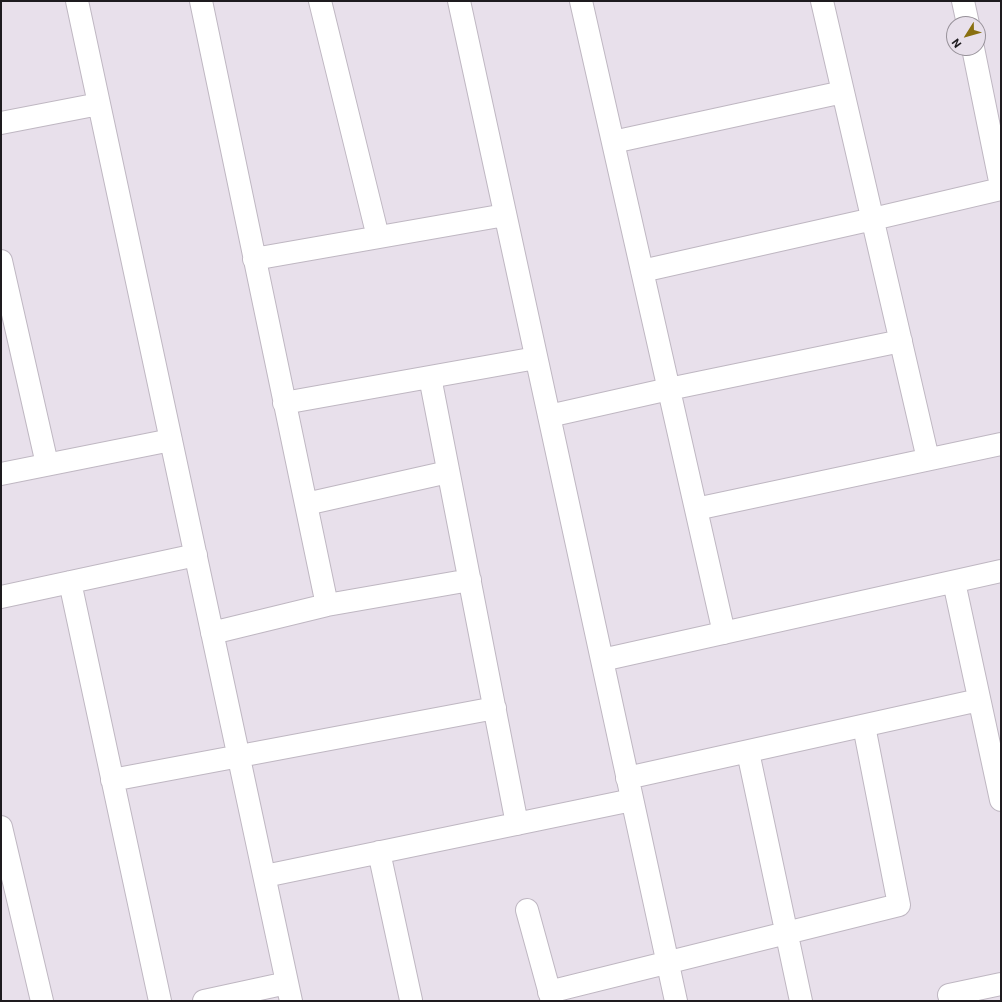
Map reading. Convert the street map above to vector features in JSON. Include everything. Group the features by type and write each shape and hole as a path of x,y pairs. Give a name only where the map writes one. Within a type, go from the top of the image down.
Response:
{"street":[{"path":"77,1 289,992 204,1001"},
{"path":"201,1 327,606"},
{"path":"320,1 378,237"},
{"path":"459,1 676,1001"},
{"path":"822,1 928,459"},
{"path":"963,1 966,16"},
{"path":"586,2 613,142 724,633"},
{"path":"642,271 873,219 1001,188 975,56"},
{"path":"613,142 843,92"},
{"path":"1,123 99,104"},
{"path":"254,259 505,215"},
{"path":"1,261 10,340 47,464"},
{"path":"549,416 669,389 901,342"},
{"path":"284,403 536,358"},
{"path":"430,377 517,824"},
{"path":"1,474 171,440"},
{"path":"696,509 1001,444"},
{"path":"306,504 448,472"},
{"path":"1,597 196,555"},
{"path":"602,660 1001,571"},
{"path":"212,633 327,606 470,580"},
{"path":"70,582 160,1001"},
{"path":"954,582 1001,800"},
{"path":"627,778 979,700"},
{"path":"112,780 494,708"},
{"path":"527,910 550,997 667,963 899,905 864,726"},
{"path":"748,752 801,1001"},
{"path":"265,876 632,800"},
{"path":"1,827 42,1001"},
{"path":"379,852 412,1000"},
{"path":"949,995 1001,984"}]}
